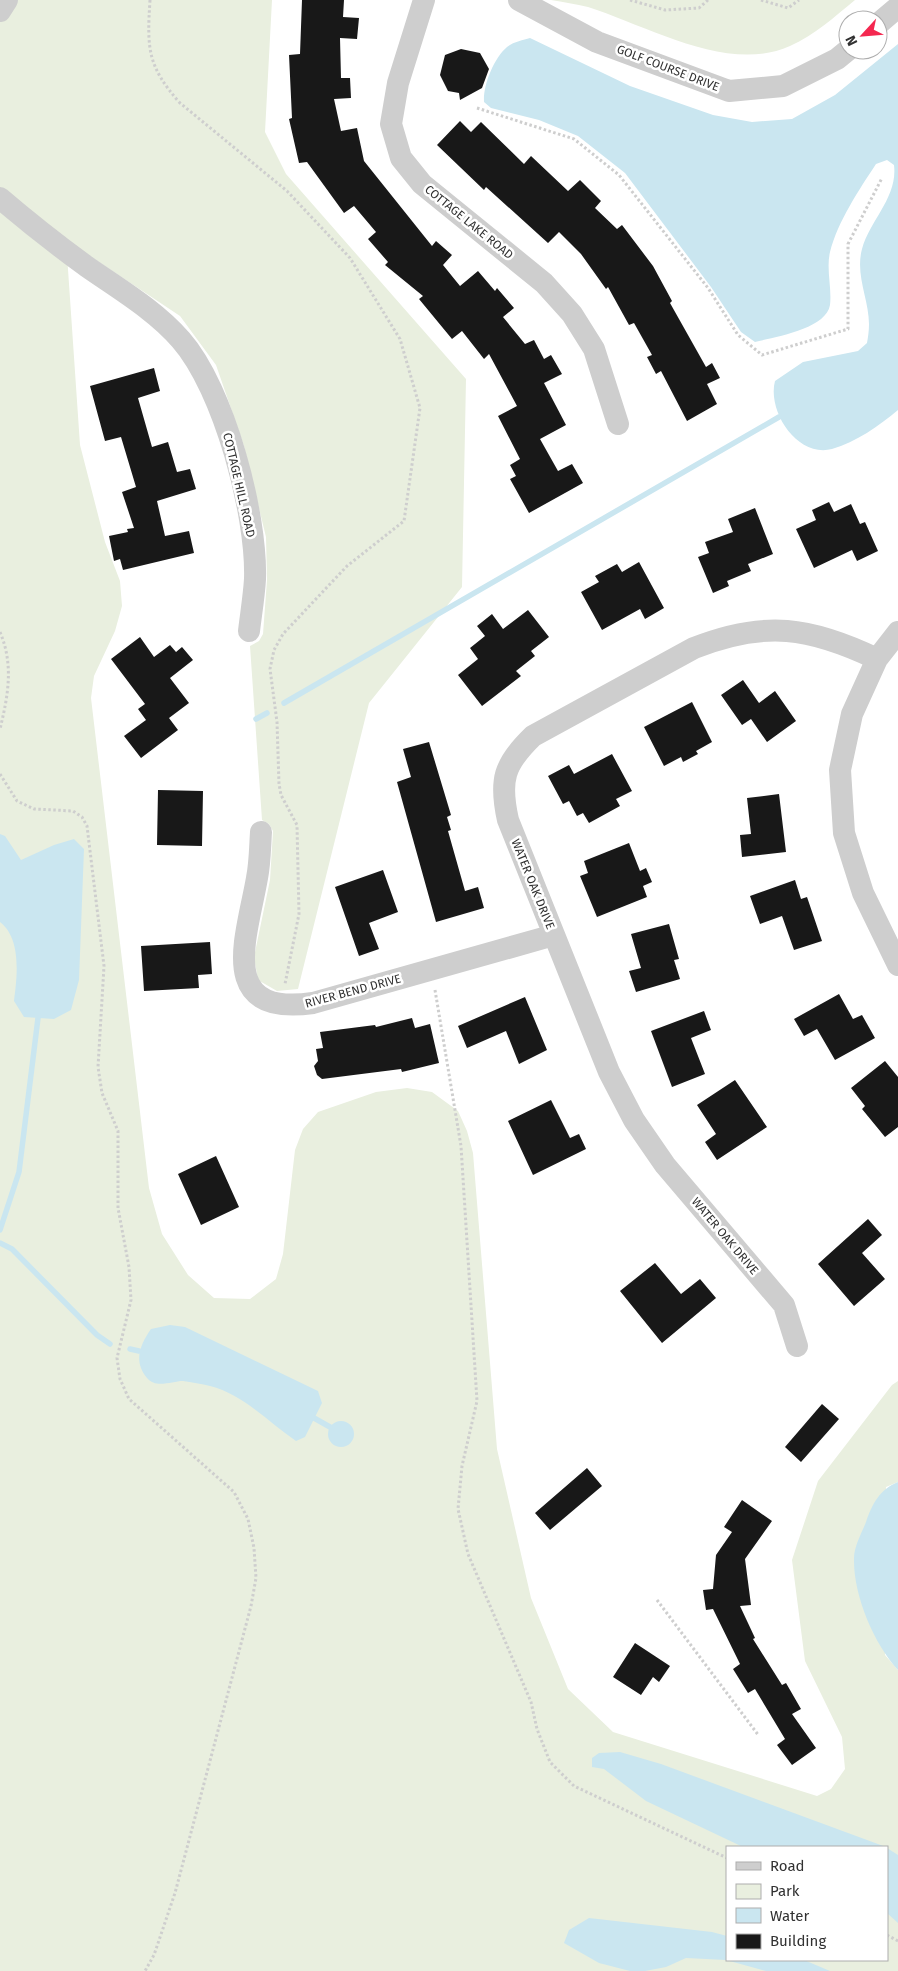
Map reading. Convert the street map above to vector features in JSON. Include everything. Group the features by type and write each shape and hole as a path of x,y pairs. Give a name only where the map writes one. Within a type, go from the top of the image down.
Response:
{"street":[{"path":"0,10 7,0"},
{"name":"COTTAGE LAKE ROAD","path":"424,0 398,83 391,124 401,158 422,184 544,283 572,314 594,350 618,424"},
{"name":"GOLF COURSE DRIVE","path":"519,0 597,42 729,91 783,86 838,58"},
{"path":"888,16 898,7"},
{"name":"COTTAGE HILL ROAD","path":"0,198 45,237 144,306 181,340 206,375 223,417 236,461 253,542 255,578 249,631"},
{"name":"WATER OAK DRIVE","path":"796,1346 784,1305 665,1164 634,1120 609,1072 508,820 502,796 504,774 516,753 533,736 694,648 739,634 779,630 806,632 840,642 877,659"},
{"path":"898,632 877,659 852,714 840,770 844,833 863,893 898,965"},
{"name":"RIVER BEND DRIVE","path":"261,832 258,875 243,954 243,972 250,987 261,997 291,1006 313,1003 554,935"}],"path":[{"path":"150,0 149,49 156,69 166,87 180,103 287,191 350,258 400,339 420,408 404,521 347,566 283,634 274,650 270,669 277,722 279,784 281,795 297,825 299,914 281,1004"},
{"path":"630,0 664,10 699,8 708,0"},
{"path":"761,0 788,8 799,0"},
{"path":"477,108 574,139 619,175 708,288 738,335 762,355 848,329 848,244 882,178"},
{"path":"0,632 6,646 10,677 0,729"},
{"path":"0,774 17,801 34,809 73,811 82,817 87,826 104,966 98,1067 99,1082 118,1131 118,1208 129,1267 130,1300 117,1358 120,1379 129,1399 234,1492 248,1519 254,1548 256,1578 251,1606 168,1917 154,1955 145,1971"},
{"path":"431,970 461,1146 477,1401 462,1466 458,1509 468,1554 531,1702 537,1729 550,1762 574,1786 726,1858"},
{"path":"657,1600 759,1736"}],"green space":[{"path":"0,0 272,0 265,132 286,174 466,379 462,587 369,703 298,989 277,991 258,980 254,957 270,880 273,831 269,824 262,820 250,646 259,641 263,634 267,580 266,537 244,446 216,365 180,316 66,240 80,445 105,542 120,581 122,606 115,631 94,676 91,698 149,1188 162,1234 188,1275 214,1298 250,1299 276,1279 283,1254 295,1150 303,1129 318,1112 376,1092 407,1088 432,1092 458,1111 467,1131 473,1153 497,1449 531,1598 568,1689 613,1732 817,1796 831,1789 845,1769 842,1737 805,1661 792,1560 818,1481 892,1385 898,1381 898,1482 886,1487 885,1655 898,1670 898,1971 0,1971"},
{"path":"551,0 855,0 843,10 838,10 838,14 832,19 799,42 766,53 741,54 715,51 688,44 611,15 574,4"}],"water":[{"path":"530,38 630,86 713,115 752,122 792,119 835,95 878,60 888,60 888,52 898,44 898,410 875,428 858,438 832,449 819,450 807,446 787,430 780,418 774,393 775,381 803,362 858,351 867,343 868,315 861,278 860,259 866,238 892,188 894,165 887,160 876,164 838,229 829,258 830,305 826,313 810,326 798,331 755,342 741,332 711,287 625,173 578,136 539,120 491,108 484,102 487,80 494,65 509,45"},
{"path":"0,834 5,836 21,860 54,845 74,839 84,849 79,980 71,1010 54,1019 24,1017 14,1001 17,970 15,948 7,929 0,922"},
{"path":"170,1325 185,1327 318,1391 322,1403 305,1437 296,1441 255,1409 222,1390 183,1381 159,1384 147,1378 140,1365 141,1347 151,1329"},
{"path":"341,1421 351,1424 354,1434 351,1444 341,1447 331,1444 328,1434 331,1424"},
{"path":"898,1482 898,1670 873,1633 861,1603 857,1587 854,1554 874,1503 886,1489"},
{"path":"620,1752 661,1764 883,1846 741,1846 646,1801 604,1769 592,1767 592,1758 599,1753"},
{"path":"888,1849 898,1855 898,1923 888,1914"},
{"path":"589,1918 712,1932 726,1936 726,1960 686,1958 666,1967 645,1971 630,1971 599,1963 564,1943 569,1930"},
{"path":"730,1961 806,1961 830,1971 766,1971"}],"building":[{"path":"302,0 344,0 343,17 359,18 357,39 340,38 341,78 350,78 351,98 334,99 341,131 357,128 364,161 432,246 436,241 452,255 443,265 460,286 478,271 495,291 497,288 514,308 503,317 525,344 534,340 544,359 551,355 562,374 544,383 566,425 540,439 558,471 572,464 583,483 529,513 510,479 516,476 510,465 520,459 498,416 517,406 489,354 484,359 462,331 452,339 419,299 423,296 385,265 388,262 368,239 376,232 354,206 344,213 307,162 299,163 289,119 292,118 289,55 300,54"},
{"path":"461,49 480,53 489,69 482,88 460,100 459,93 448,91 440,75 445,55"},
{"path":"460,121 471,132 481,122 524,164 531,156 568,191 580,180 601,201 595,208 617,229 622,225 653,266 672,301 670,303 706,367 712,363 720,378 707,384 717,404 687,421 661,371 656,374 647,357 652,355 634,323 629,325 608,287 606,289 581,254 559,232 548,243 486,187 484,190 437,145"},
{"path":"154,368 160,391 138,398 152,447 168,442 177,472 190,469 196,489 157,501 165,536 189,531 194,553 123,570 120,559 114,561 109,536 128,532 127,529 134,528 122,492 136,487 121,437 105,441 90,386"},
{"path":"829,502 834,512 851,504 860,524 865,522 878,551 857,561 852,550 814,568 796,529 816,520 812,510"},
{"path":"755,508 773,554 748,564 751,571 727,581 729,586 713,593 698,557 709,553 705,542 733,532 728,519"},
{"path":"639,562 664,608 645,619 640,609 602,630 581,592 599,582 595,576 617,564 622,572"},
{"path":"528,610 549,637 531,651 535,656 516,671 521,676 482,706 458,675 478,659 470,648 485,636 477,626 492,614 503,629"},
{"path":"140,637 154,657 170,645 176,652 182,647 193,660 170,678 189,703 169,718 178,730 141,758 124,736 146,720 138,709 145,704 111,659"},
{"path":"743,680 759,703 775,691 796,721 767,742 751,719 742,725 721,695"},
{"path":"692,702 712,742 696,751 698,754 683,762 681,757 664,766 644,727"},
{"path":"429,742 451,815 447,817 451,830 448,831 465,891 478,887 484,908 436,922 397,782 411,777 403,749"},
{"path":"612,754 632,791 616,799 620,806 589,823 583,813 577,816 569,801 563,804 548,776 569,765 574,774"},
{"path":"158,790 203,791 202,846 157,845"},
{"path":"779,794 786,852 742,857 740,835 751,834 747,798"},
{"path":"629,843 640,871 646,868 652,882 643,886 647,897 597,917 580,876 588,873 584,861"},
{"path":"383,870 398,912 369,923 379,949 359,956 335,887"},
{"path":"795,880 801,899 807,897 822,941 794,950 782,916 760,924 750,896"},
{"path":"669,924 679,959 674,960 680,979 636,992 629,971 641,968 631,934"},
{"path":"210,942 212,974 198,975 199,988 144,991 141,946"},
{"path":"839,994 853,1019 862,1015 875,1038 835,1060 817,1029 804,1036 794,1019"},
{"path":"525,997 547,1050 519,1064 506,1031 467,1048 458,1026"},
{"path":"704,1011 711,1030 691,1038 705,1074 672,1087 651,1031"},
{"path":"412,1018 415,1028 430,1024 439,1063 402,1072 401,1069 322,1079 317,1075 314,1066 318,1061 316,1049 323,1048 320,1032 375,1025 376,1027"},
{"path":"885,1061 898,1077 898,1127 885,1137 862,1109 865,1106 851,1088"},
{"path":"735,1080 767,1127 717,1160 705,1142 716,1134 697,1105"},
{"path":"551,1100 570,1138 579,1134 586,1149 533,1175 508,1121"},
{"path":"216,1156 239,1207 201,1225 178,1174"},
{"path":"868,1219 882,1235 862,1253 885,1279 854,1306 818,1264"},
{"path":"655,1263 681,1294 700,1279 716,1298 662,1343 620,1291"},
{"path":"822,1404 839,1419 801,1462 785,1447"},
{"path":"587,1468 602,1486 550,1530 535,1513"},
{"path":"742,1500 772,1521 745,1559 751,1605 740,1606 755,1638 753,1639 782,1685 786,1683 801,1709 792,1714 816,1748 792,1765 777,1745 785,1739 755,1689 748,1693 733,1669 740,1664 713,1609 706,1610 703,1590 713,1589 716,1555 732,1532 724,1527"},
{"path":"635,1643 670,1666 659,1682 653,1677 641,1695 613,1677"}],"waterway":[{"path":"284,703 779,417"},
{"path":"256,719 267,713"},
{"path":"0,1230 19,1172 38,1018"},
{"path":"0,1243 12,1249 97,1335 110,1344"},
{"path":"130,1349 139,1351"},
{"path":"314,1418 330,1427"}]}
